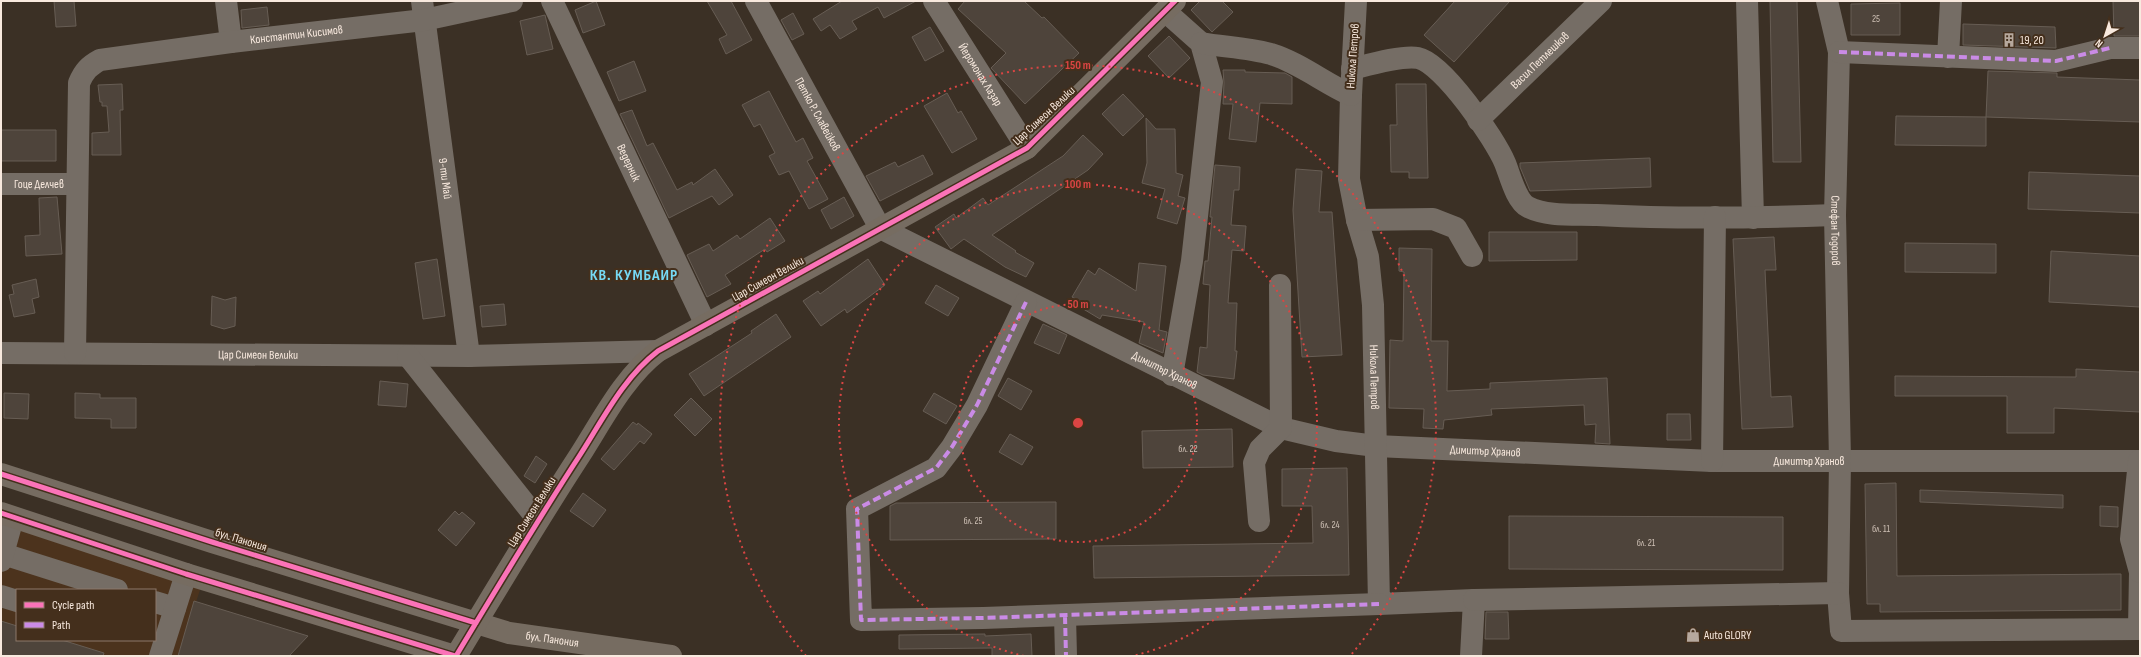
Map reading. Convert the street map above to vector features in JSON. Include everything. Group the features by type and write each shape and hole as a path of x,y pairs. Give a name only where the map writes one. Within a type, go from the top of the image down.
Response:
{"main road":[{"name":"Цар Симеон Велики","path":"456,656 538,520 619,394 645,361 658,351 1028,148 1170,6"},
{"name":"бул. Панония","path":"1,474 212,542 508,633 671,656"},
{"path":"7,516 186,574 456,656"}],"street":[{"path":"226,1 231,42"},
{"name":"Константин Кисимов","path":"76,184 79,83 84,72 100,60 231,42 423,10 512,1"},
{"name":"Ведерник","path":"552,1 706,325"},
{"name":"Петко Р. Славейков","path":"756,1 880,228"},
{"name":"Йеромонах Лазар","path":"934,1 1028,148"},
{"name":"Никола Петров","path":"1356,1 1352,69 1349,179 1357,220 1368,257 1373,305 1379,604"},
{"name":"Васил Петлешков","path":"1478,120 1602,1"},
{"path":"1747,1 1753,218"},
{"name":"Стефан Тодоров","path":"1827,1 1839,52 1835,215 1840,461 1838,593 1841,631 2139,629 2140,572"},
{"path":"1948,57 1951,1"},
{"path":"1170,6 1201,43 1212,82 1192,261 1172,375"},
{"name":"9-ти Май","path":"423,10 469,356"},
{"path":"1201,43 1271,54 1305,69 1330,86 1351,95"},
{"path":"1839,52 2056,62 2110,48 2140,48"},
{"path":"1352,69 1383,61 1417,58 1432,64 1447,78 1501,153 1521,200 1527,207 1545,213 1628,217 1753,218 1835,215"},
{"name":"Гоце Делчев","path":"1,184 76,184"},
{"path":"75,353 76,184"},
{"path":"1712,461 1715,217"},
{"path":"1357,220 1432,218 1456,228 1472,256"},
{"name":"Димитър Хранов","path":"880,228 1172,375 1282,428 1336,441 1376,446 1712,461 2139,461"},
{"path":"1259,521 1254,463 1260,449 1282,428 1280,286"},
{"path":"1026,302 977,405 952,447 936,468 857,509 861,620 1065,616 1474,600 1838,593"},
{"name":"Цар Симеон Велики","path":"1,353 469,356 658,351"},
{"path":"408,356 538,520"},
{"path":"2139,461 2131,539 2140,572"},
{"path":"7,516 2,558 113,589"},
{"path":"158,647 165,605 186,574"},
{"path":"1,596 16,601"},
{"path":"1471,656 1474,600"},
{"path":"1065,616 1066,656"}],"shaded area":[{"path":"1,514 204,578 178,656 1,656"}],"building":[{"path":"54,1 74,1 76,26 56,27"},
{"path":"596,1 605,25 583,33 575,10"},
{"path":"707,1 731,1 752,40 726,54 719,39 727,35"},
{"path":"842,1 916,1 884,18 878,7 852,21 857,29 840,39 830,25 821,31 813,19"},
{"path":"965,1 1024,1 1042,18 1044,17 1079,53 1025,104 991,68 1006,53 958,9"},
{"path":"1200,1 1222,1 1233,12 1212,32 1191,10"},
{"path":"1455,1 1510,1 1454,62 1424,35"},
{"path":"1770,1 1797,1 1801,162 1773,162"},
{"path":"2113,1 2140,1 2140,36 2114,36"},
{"path":"1900,3 1900,35 1851,35 1851,4"},
{"path":"267,7 269,25 242,28 241,10"},
{"path":"793,13 804,34 792,40 781,20"},
{"path":"545,15 553,49 527,55 520,21"},
{"name":"19, 20","path":"1963,24 2055,27 2056,48 1963,45"},
{"path":"930,27 944,51 925,61 912,37"},
{"path":"1169,36 1190,58 1169,78 1148,56"},
{"path":"634,61 646,91 619,101 607,72"},
{"path":"1223,70 1285,73 1292,77 1292,104 1260,103 1256,142 1229,139 1233,104 1223,104"},
{"path":"1988,71 2057,73 2057,77 2140,80 2140,122 1986,117"},
{"path":"122,84 123,110 120,110 121,155 92,155 92,133 109,132 107,106 102,106 102,102 100,102 98,85"},
{"path":"1396,84 1426,84 1428,178 1409,178 1409,172 1391,172 1390,125 1397,125"},
{"path":"769,91 796,142 803,138 813,158 807,161 828,199 809,209 789,171 779,175 769,156 775,153 760,124 754,127 742,105"},
{"path":"947,93 958,113 961,111 977,139 952,153 924,106"},
{"path":"1123,94 1144,116 1123,136 1102,114"},
{"path":"632,110 647,146 653,143 677,190 692,182 693,185 715,169 733,195 719,205 712,196 669,218 620,114"},
{"path":"1896,116 1986,117 1986,146 1895,145"},
{"path":"1146,118 1156,129 1175,129 1176,173 1183,175 1178,196 1185,198 1177,224 1157,218 1165,189 1142,183 1147,163"},
{"path":"1,130 56,130 56,161 1,161"},
{"path":"1083,135 1103,154 1088,170 992,235 1016,251 1015,252 1034,263 1026,277 1005,267 964,239 951,249 935,227 954,214 956,218 983,198 988,205 1063,156"},
{"path":"923,155 933,174 880,201 866,176 895,162 898,167"},
{"path":"1650,158 1651,187 1530,191 1520,167 1520,163"},
{"path":"1215,165 1240,167 1239,190 1234,190 1231,225 1246,226 1244,251 1232,250 1228,303 1237,303 1235,351 1237,351 1234,379 1203,375 1197,372 1200,347 1207,348 1210,285 1203,284 1205,261 1208,261 1212,217 1210,217"},
{"path":"1296,169 1322,171 1319,212 1332,212 1342,355 1302,357 1293,210"},
{"path":"2029,172 2140,176 2140,213 2028,209"},
{"path":"57,197 62,254 26,256 25,236 40,235 39,198"},
{"path":"844,197 854,216 831,229 821,210"},
{"path":"770,218 785,241 767,252 765,249 725,275 731,284 707,297 687,255 709,244 713,251 737,235 740,239"},
{"path":"1489,232 1577,232 1577,260 1489,261"},
{"path":"1774,237 1776,270 1765,270 1771,397 1791,396 1793,427 1742,429 1733,239"},
{"path":"1905,243 1996,244 1996,273 1905,272"},
{"path":"1399,248 1432,249 1431,341 1448,341 1447,391 1490,389 1490,383 1607,378 1610,444 1595,443 1596,424 1585,425 1584,405 1491,409 1492,415 1444,420 1443,429 1423,428 1424,409 1389,408 1390,340 1403,341 1404,272 1399,271"},
{"path":"2051,251 2140,256 2140,307 2049,302"},
{"path":"437,259 445,316 423,319 415,263"},
{"path":"868,259 885,285 847,313 845,309 821,326 803,301 818,291 820,294"},
{"path":"1139,263 1166,266 1159,330 1167,332 1163,353 1139,343 1144,322 1102,315 1100,319 1080,307 1083,303 1072,297 1088,270 1095,275 1099,268 1136,291"},
{"path":"36,279 39,297 32,299 35,313 14,317 9,295 14,294 12,285"},
{"path":"936,285 959,298 948,316 925,303"},
{"path":"212,296 225,300 236,297 235,326 224,329 211,325"},
{"path":"504,304 506,325 482,327 480,306"},
{"path":"776,314 791,337 704,396 689,374 752,333 751,331"},
{"path":"1043,324 1067,335 1059,354 1034,343"},
{"path":"2076,369 2140,372 2140,412 2054,408 2054,433 2007,433 2007,396 1895,396 1895,376 2076,377"},
{"path":"1008,378 1032,391 1021,410 998,396"},
{"path":"380,381 408,384 406,407 378,405"},
{"path":"4,393 29,394 28,419 4,418"},
{"path":"75,393 100,394 100,398 136,398 136,428 111,428 111,419 75,418"},
{"path":"934,393 957,406 946,424 923,411"},
{"path":"691,398 712,419 695,436 674,415"},
{"path":"1667,414 1690,414 1691,440 1667,440"},
{"path":"633,422 637,425 638,423 652,434 644,444 640,441 614,470 601,459"},
{"path":"1232,429 1233,467 1143,468 1142,431"},
{"path":"1010,434 1033,447 1022,465 999,452"},
{"path":"536,456 547,464 535,483 524,476"},
{"path":"1347,468 1349,575 1094,578 1093,546 1313,543 1312,506 1282,506 1282,469"},
{"path":"1896,483 1897,576 2121,574 2121,610 1880,612 1880,604 1867,604 1865,484"},
{"path":"1920,490 2063,495 2063,508 1920,502"},
{"path":"583,493 606,510 593,527 570,511"},
{"path":"1056,502 1056,539 890,540 890,506 896,503"},
{"path":"2100,506 2118,507 2118,527 2100,526"},
{"path":"455,511 459,515 462,512 475,523 456,546 438,530"},
{"path":"1509,516 1783,517 1783,570 1509,569"},
{"path":"194,601 308,636 289,656 178,656"},
{"path":"1486,612 1508,612 1509,639 1485,639"},
{"path":"1,621 16,626 16,641 65,641 104,653 103,656 1,656"},
{"path":"985,634 985,636 1031,634 1032,656 992,656 992,648 899,649 899,635"}],"marked path":[{"path":"1839,52 2056,61 2110,48"},
{"path":"1026,302 977,405 952,447 936,468 857,509 861,620 983,618 1379,604"},
{"path":"1065,616 1066,656"}],"cycle path":[{"path":"456,656 615,399 624,386 646,361 658,351 1027,148 1175,1"},
{"path":"1,474 212,542 476,623"},
{"path":"1,513 186,574 455,656"}],"place":[{"name":"19, 20","path":"2009,40"},
{"name":"Auto GLORY","path":"1693,635"}],"district":[{"name":"КВ. КУМБАИР","path":"634,275"}]}
